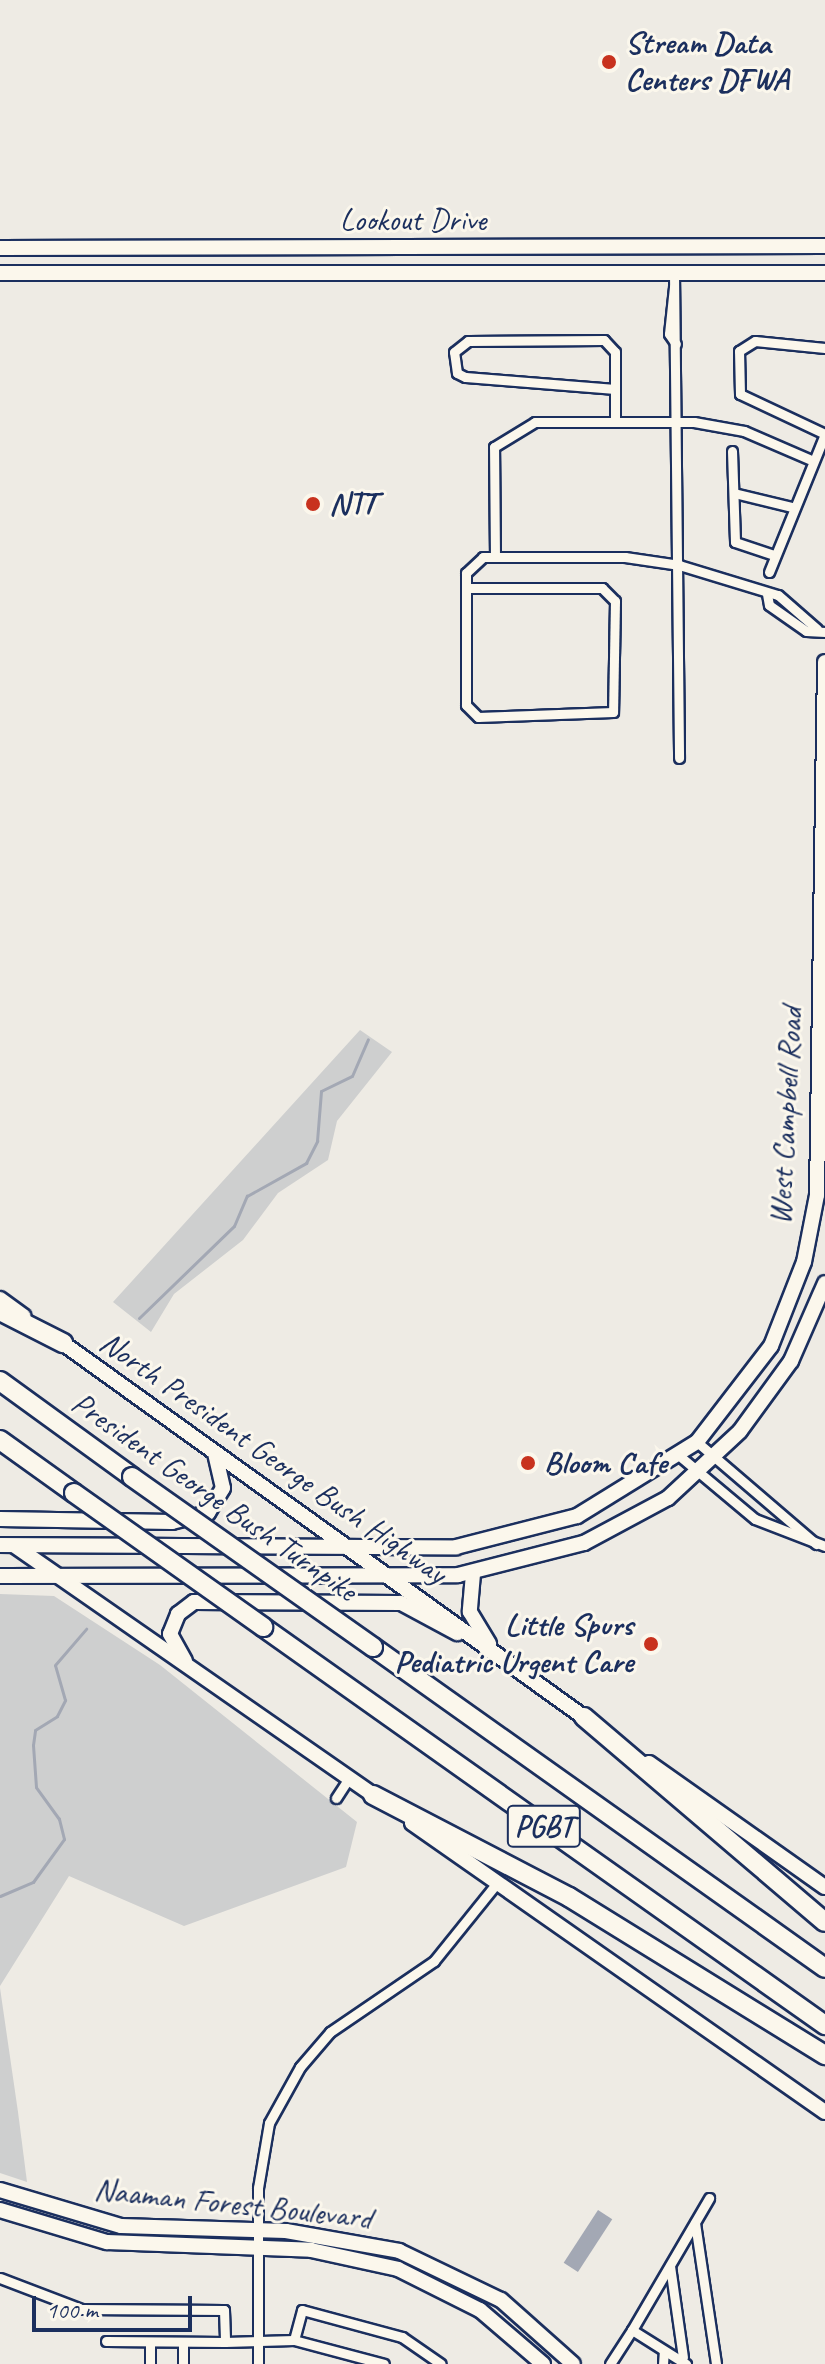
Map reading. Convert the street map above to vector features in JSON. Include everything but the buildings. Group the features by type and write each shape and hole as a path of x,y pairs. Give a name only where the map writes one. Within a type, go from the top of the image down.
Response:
{"highway":[{"path":"0,1311 63,1343"},
{"name":"President George Bush Turnpike","path":"0,1381 825,1968"},
{"name":"PGBT","path":"0,1440 825,2025"},
{"path":"584,1717 825,1922"},
{"path":"373,1795 569,1897 825,2055"}],"main road":[{"name":"Lookout Drive","path":"0,248 825,246"},
{"path":"674,247 674,280"},
{"path":"430,273 431,248"},
{"name":"Lookout Drive","path":"0,273 430,273 674,280 825,273"},
{"name":"West Campbell Road","path":"7,1545 352,1549 497,1541 600,1506 682,1458 697,1442 771,1346 804,1262 817,1195 825,662"},
{"path":"0,1576 473,1574 602,1535 698,1476 791,1361 825,1283"},
{"name":"North President George Bush Highway","path":"0,1299 825,1887"},
{"path":"0,1519 172,1522 208,1513 223,1488 215,1452"},
{"path":"0,1536 7,1545 59,1576 825,2112"},
{"path":"473,1574 470,1612 493,1651"},
{"path":"190,1669 170,1634 178,1614 194,1602 401,1603 493,1651"},
{"name":"Naaman Forest Boulevard","path":"0,2190 121,2226 330,2236 450,2272 501,2300 573,2364"},
{"name":"Naaman Forest Boulevard","path":"0,2210 107,2242 311,2250 398,2269 480,2310 543,2364"}],"street":[{"path":"674,280 679,758"},
{"path":"615,389 465,377 457,373 454,352 468,341 604,340 615,352 615,389 615,419"},
{"path":"769,572 809,459 825,434 740,394 739,351 755,341 825,348"},
{"path":"495,557 497,439 545,419 677,420 744,431 809,459"},
{"path":"732,451 735,542 774,555"},
{"path":"734,493 792,507"},
{"path":"466,588 612,592 613,712 468,714 466,588 471,563 495,557 679,565 767,594 802,612 821,630"},
{"path":"767,594 769,605 794,623 821,630"},
{"path":"794,623 802,612"},
{"path":"697,1442 711,1461 820,1545"},
{"path":"682,1458 698,1476 783,1536 820,1545"},
{"path":"336,1798 349,1778"},
{"path":"258,2364 259,2231 269,2123 300,2067 330,2032 434,1961 497,1883"},
{"path":"610,2364 709,2198"},
{"path":"695,2223 716,2364"},
{"path":"670,2266 684,2361"},
{"path":"0,2278 81,2309 224,2310 225,2342"},
{"path":"294,2340 302,2310 402,2337 441,2364"},
{"path":"632,2330 684,2361"},
{"path":"106,2341 294,2340 384,2364"},
{"path":"150,2342 150,2364"},
{"path":"183,2342 183,2364"},
{"path":"663,2364 664,2351"}],"shaded area":[{"path":"360,1030 392,1052 337,1121 328,1160 278,1193 243,1240 174,1294 151,1332 113,1302"},
{"path":"0,1594 54,1596 160,1665 357,1822 346,1867 184,1926 69,1876 0,1986"},
{"path":"0,1988 18,2112 27,2182 0,2173"},
{"path":"598,2210 612,2219 578,2272 564,2263"}],"waterway":[{"path":"139,1318 234,1226 247,1196 306,1163 317,1141 321,1091 352,1076 368,1039"},
{"path":"0,1896 33,1882 64,1839 59,1819 36,1787 33,1745 35,1730 57,1716 65,1700 55,1665 86,1629"}],"place":[{"name":"Stream Data Centers DFWA","path":"609,62"},
{"name":"NTT","path":"313,504"},
{"name":"Bloom Cafe","path":"528,1463"},
{"name":"Little Spurs Pediatric Urgent Care","path":"651,1644"}]}
